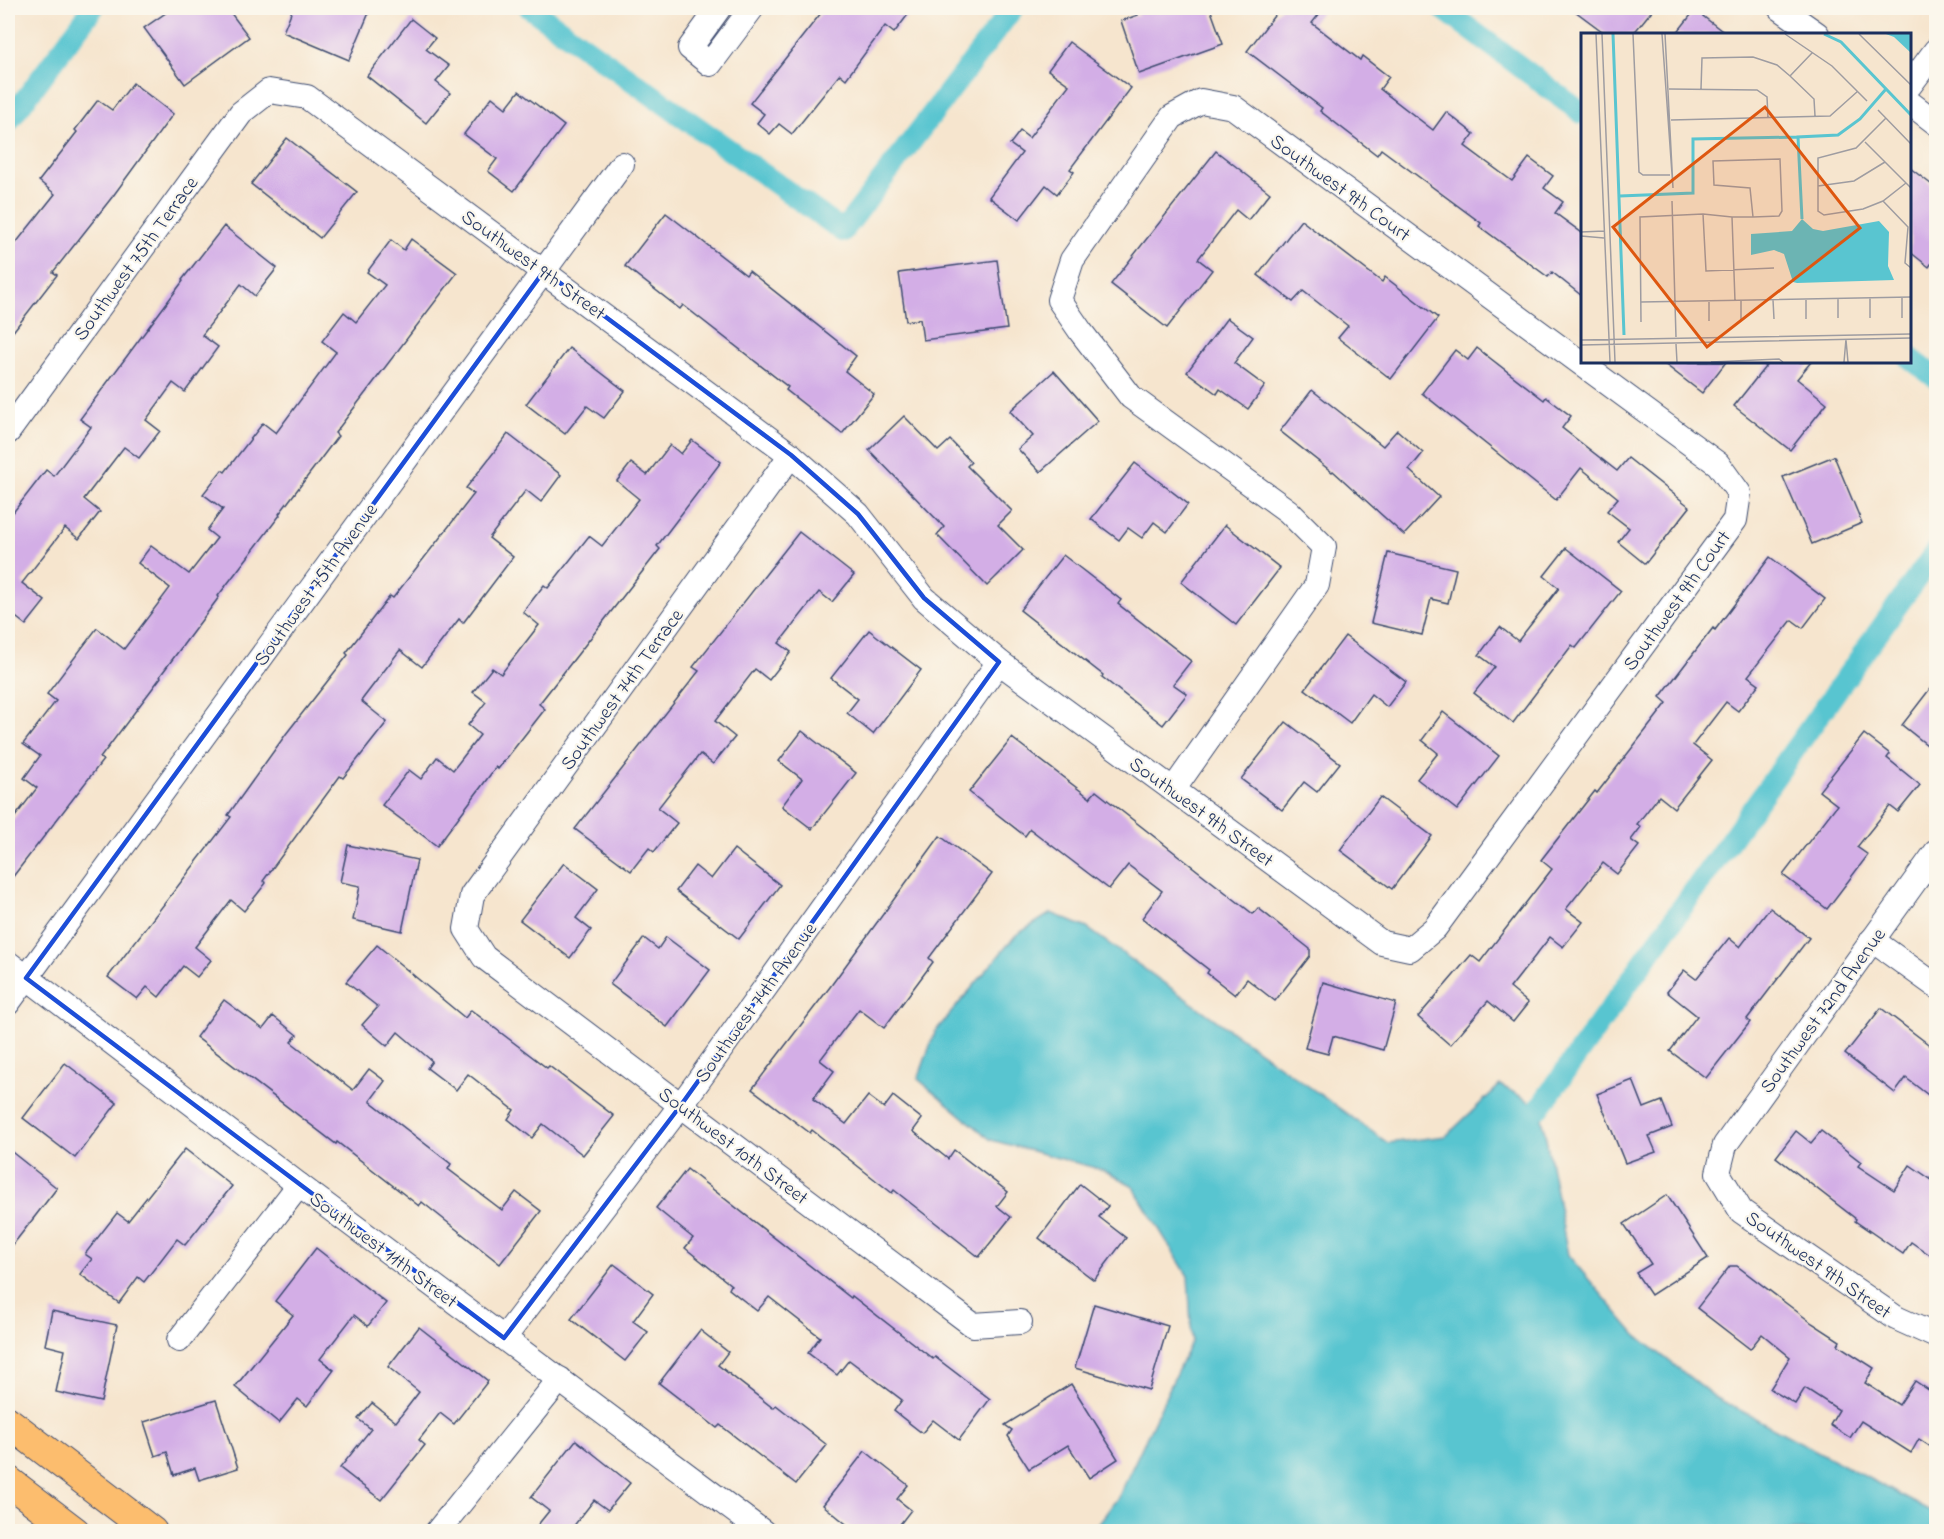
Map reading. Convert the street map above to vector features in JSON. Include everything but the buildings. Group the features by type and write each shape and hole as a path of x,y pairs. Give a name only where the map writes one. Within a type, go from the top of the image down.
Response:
{"main road":[{"path":"8,1422 152,1532"},
{"path":"8,1481 75,1532"}],"street":[{"path":"719,8 690,48 710,64 752,8"},
{"path":"1780,8 1816,33"},
{"path":"1911,84 1936,50"},
{"name":"Southwest 9th Street","path":"269,91 307,97 791,455 858,514 924,598 999,662 1382,943 1410,949"},
{"name":"Southwest 75th Terrace","path":"8,432 241,113 269,91"},
{"name":"Southwest 9th Court","path":"1173,790 1317,585 1324,547 1288,511 1131,397 1059,300 1072,260 1172,117 1201,101 1233,107 1718,464 1739,493 1735,520 1435,928 1410,949"},
{"path":"1911,104 1936,123"},
{"name":"Southwest 75th Avenue","path":"8,1003 17,971 622,164"},
{"name":"Southwest 74th Terrace","path":"466,929 472,895 791,455"},
{"name":"Southwest 74th Avenue","path":"504,1338 681,1105 999,662"},
{"name":"Southwest 72nd Avenue","path":"1719,1173 1725,1145 1936,852"},
{"name":"Southwest 10th Street","path":"466,929 484,957 974,1325 1020,1322"},
{"path":"1872,940 1936,986"},
{"name":"Southwest 11th Street","path":"17,971 763,1532"},
{"name":"Southwest 9th Street","path":"1719,1173 1741,1211 1896,1318 1936,1336"},
{"path":"179,1340 299,1185"},
{"path":"437,1532 560,1379"}],"highlighted area":[{"path":"544,271 791,455 858,514 924,598 999,662 681,1105 504,1338 26,978"}],"water":[{"path":"1051,913 1087,928 1388,1143 1446,1136 1500,1085 1540,1107 1568,1255 1636,1335 1715,1397 1936,1514 1936,1531 1093,1531 1119,1496 1192,1340 1188,1276 1132,1185 1103,1170 991,1140 918,1079 935,1032 1016,935"}],"waterway":[{"path":"8,122 93,8"},
{"path":"530,8 843,231 1013,8"},
{"path":"1442,8 1581,112"},
{"path":"1911,359 1936,378"},
{"path":"1540,1107 1936,551"}]}
